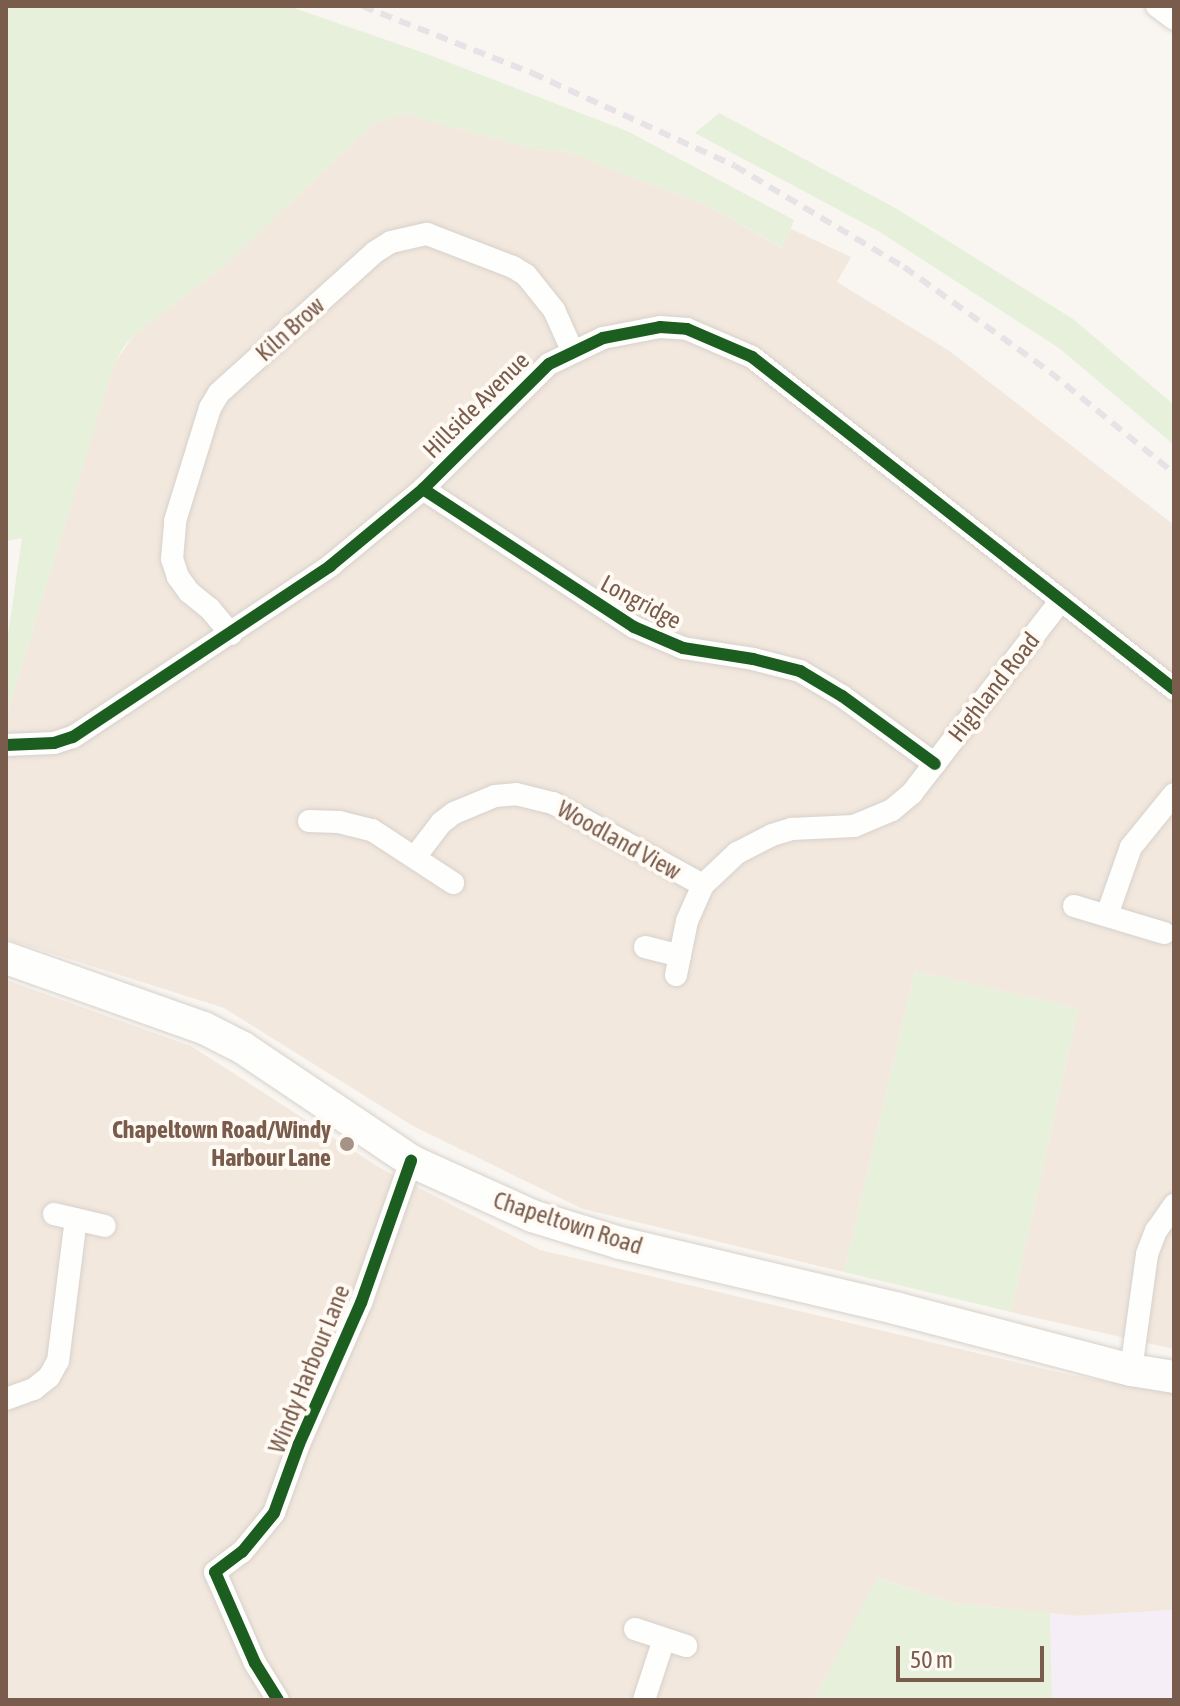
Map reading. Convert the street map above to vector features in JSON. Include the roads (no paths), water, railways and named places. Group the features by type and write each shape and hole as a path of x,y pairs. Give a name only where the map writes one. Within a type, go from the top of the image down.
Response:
{"main road":[{"name":"Chapeltown Road","path":"6,958 204,1028 243,1048 411,1161 532,1216 620,1243 895,1308 1131,1370 1174,1377"}],"street":[{"path":"1157,6 1174,19"},
{"name":"Kiln Brow","path":"231,634 178,577 170,539 210,408 219,393 375,252 391,242 427,234 513,267 526,275 554,310 572,350"},
{"name":"Hillside Avenue","path":"6,745 54,743 73,737 231,634 359,545 423,489 534,376 572,350 632,331 660,327 687,329 731,345 769,369 1174,689"},
{"name":"Longridge","path":"423,489 634,627 683,648 753,659 800,671 842,696 935,764"},
{"name":"Highland Road","path":"645,947 678,966 692,904 703,885 737,853 772,835 792,829 854,826 892,810 912,793 1061,600"},
{"path":"1107,915 1131,847 1174,794"},
{"name":"Woodland View","path":"415,857 441,823 462,809 495,796 525,795 575,813 703,885"},
{"path":"309,821 339,822 372,830 453,883"},
{"path":"1074,906 1164,933"},
{"name":"Windy Harbour Lane","path":"278,1700 255,1663 215,1572 261,1533 274,1513 299,1444 361,1303 411,1161"},
{"path":"1131,1370 1147,1254 1156,1231 1174,1205"},
{"path":"6,1399 34,1389 49,1377 58,1361 65,1216 105,1226"},
{"path":"635,1629 686,1646"},
{"path":"644,1700 664,1639"}],"railway":[{"path":"362,6 532,73 735,166 904,267 1050,372 1174,473"}],"place":[{"name":"Chapeltown Road/Windy Harbour Lane","path":"347,1144"}]}
